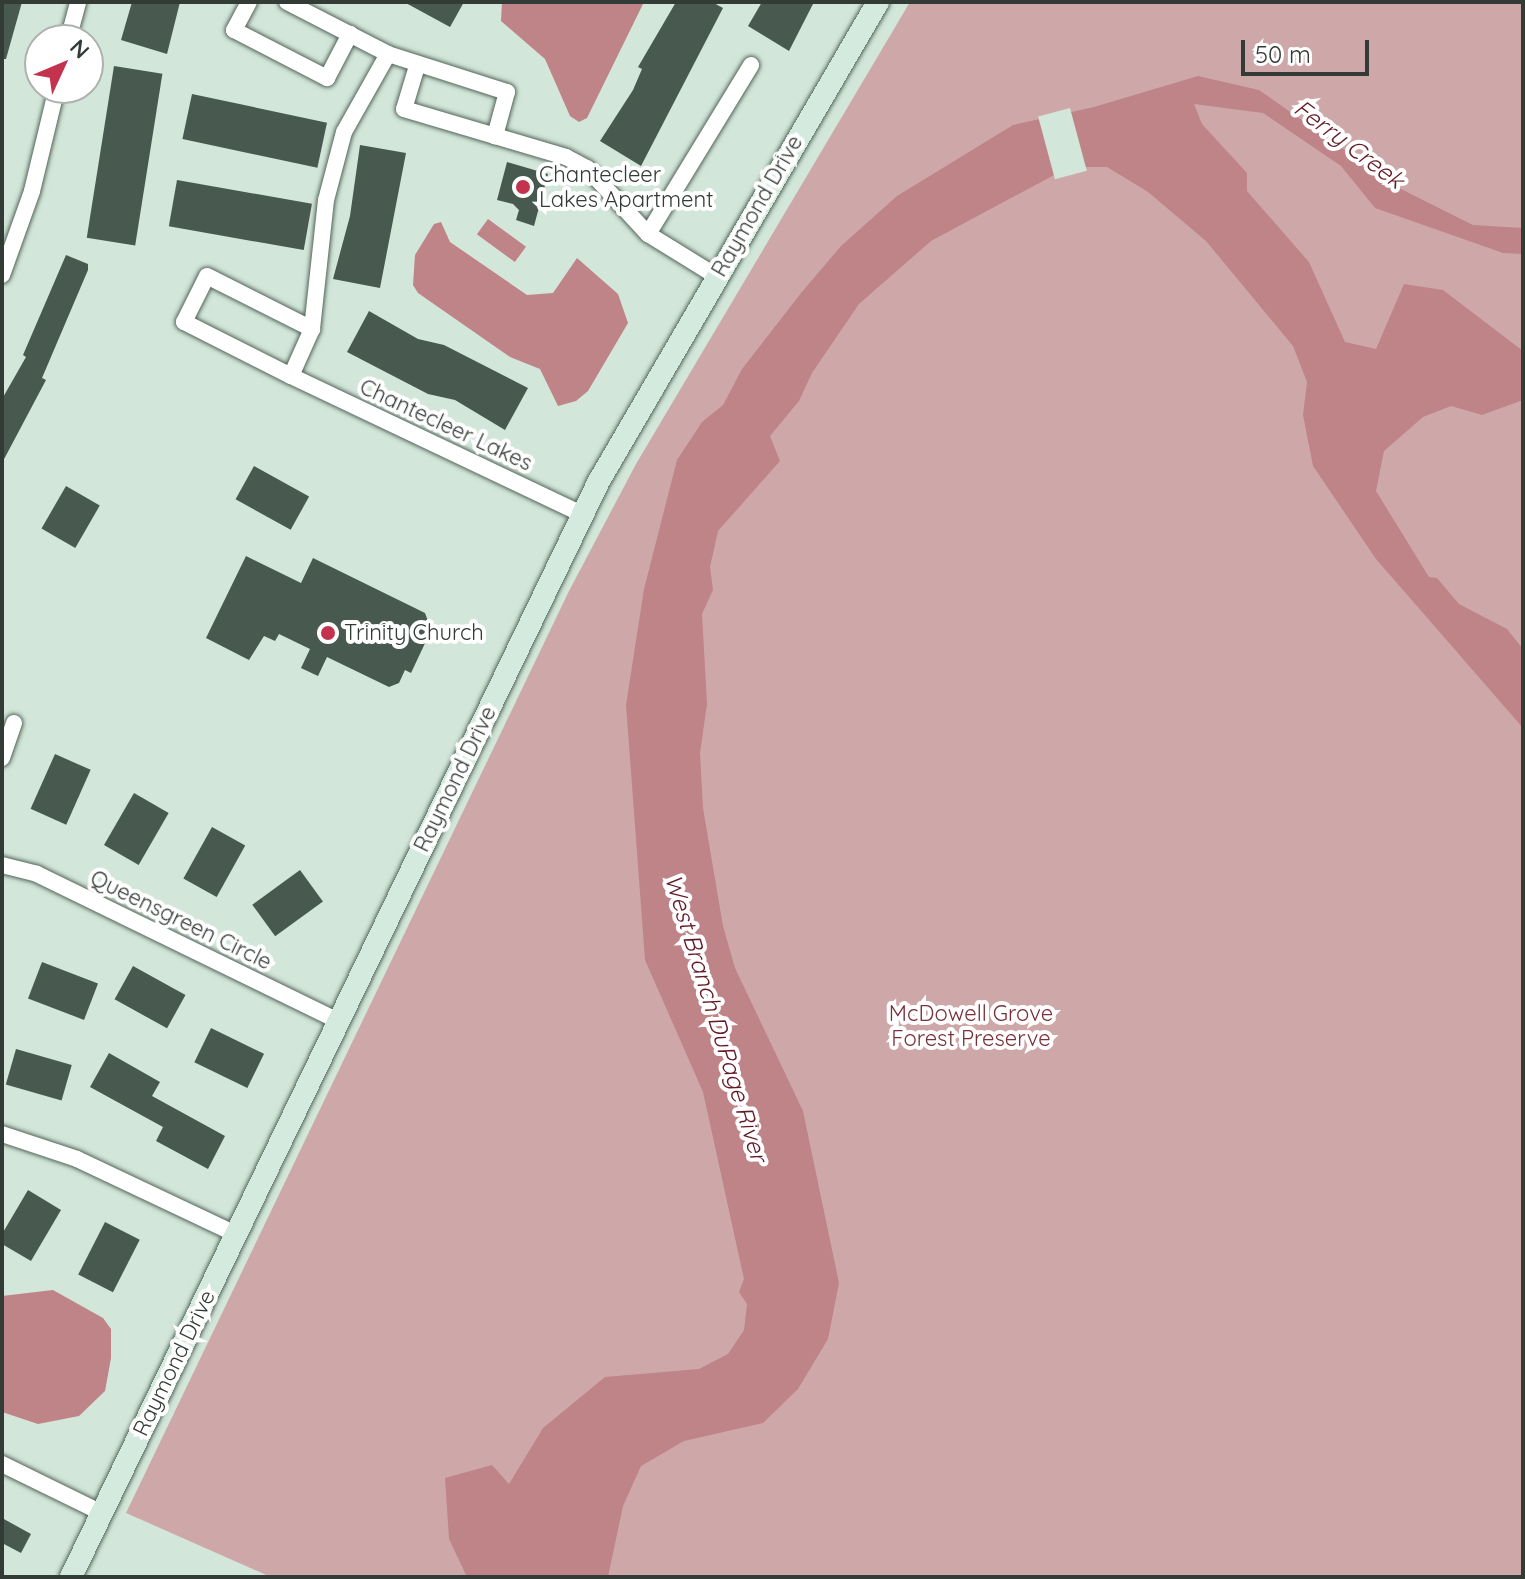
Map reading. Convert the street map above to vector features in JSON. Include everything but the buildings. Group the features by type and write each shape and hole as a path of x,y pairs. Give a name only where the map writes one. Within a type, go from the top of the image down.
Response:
{"street":[{"path":"72,24 78,2"},
{"path":"249,2 234,30 327,78 350,34"},
{"path":"287,2 417,66 507,92 495,136"},
{"name":"Raymond Drive","path":"71,1577 582,514 716,276 878,2"},
{"path":"291,376 312,329 326,200 344,132 388,54"},
{"path":"648,234 751,65"},
{"path":"417,66 404,109 566,157 587,168 648,234 716,276"},
{"path":"2,275 32,191 53,104"},
{"name":"Chantecleer Lakes","path":"312,329 207,276 184,322 582,514"},
{"path":"2,758 14,723"},
{"name":"Queensgreen Circle","path":"2,865 37,874 338,1021"},
{"path":"2,1134 101,1169 236,1234"},
{"path":"2,1464 102,1513"}],"green space":[{"name":"McDowell Grove Forest Preserve","path":"910,2 1523,2 1523,1577 271,1577 126,1513 569,591 636,464"}],"water":[{"path":"502,2 644,2 587,118 579,122 570,116 545,59 501,21"},
{"name":"West Branch DuPage River","path":"1198,76 1259,90 1401,189 1473,225 1523,228 1523,254 1503,253 1375,208 1341,166 1263,113 1194,104 1202,124 1247,173 1247,191 1309,262 1345,342 1376,349 1404,284 1443,290 1523,351 1523,400 1482,415 1451,406 1423,417 1384,451 1376,491 1429,577 1437,578 1459,604 1507,629 1523,649 1523,728 1376,559 1313,466 1303,415 1307,382 1293,346 1206,241 1148,192 1107,167 1069,167 931,241 859,304 812,373 799,401 770,436 780,461 718,531 710,567 713,590 702,614 707,704 700,753 703,808 723,926 735,968 803,1111 839,1283 828,1339 798,1389 763,1423 684,1441 641,1466 623,1506 608,1577 467,1577 449,1539 445,1478 492,1465 509,1484 543,1428 605,1377 699,1369 728,1354 744,1330 747,1304 739,1292 744,1279 703,1092 645,960 626,705 644,589 677,460 702,422 723,405 742,369 801,293 841,246 897,196 1013,125 1094,107"},
{"path":"488,219 526,247 515,262 477,234"},
{"path":"441,222 450,242 527,295 553,293 577,258 618,294 628,323 588,391 576,401 558,406 540,369 510,357 418,293 413,285 415,255 434,224"},
{"path":"53,1290 103,1318 111,1329 111,1358 105,1391 79,1416 38,1424 2,1412 2,1296"}],"pier":[{"path":"1070,108 1087,171 1055,179 1038,117"}],"place":[{"name":"Chantecleer Lakes Apartment","path":"523,187"},
{"name":"Trinity Church","path":"328,633"}],"water label":[{"name":"Ferry Creek","path":"1349,144"}]}
